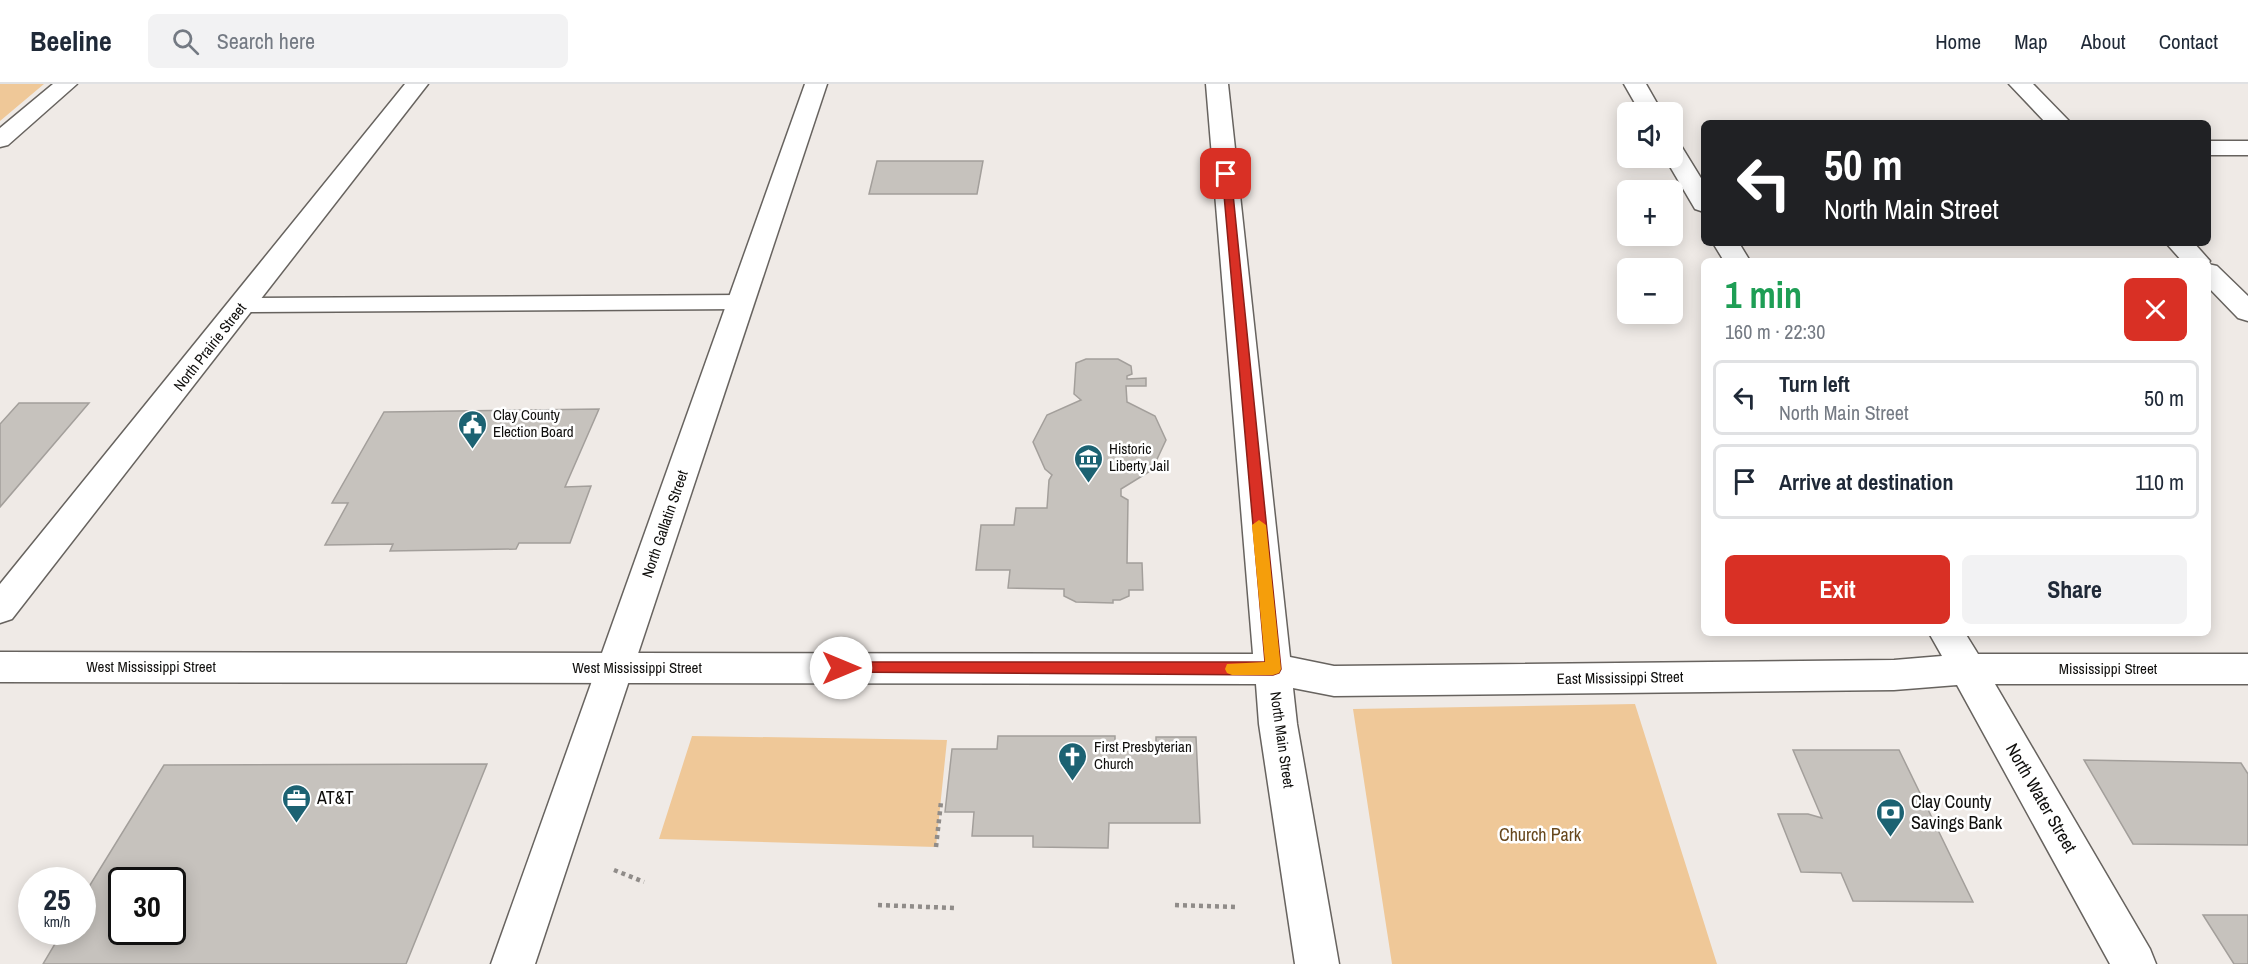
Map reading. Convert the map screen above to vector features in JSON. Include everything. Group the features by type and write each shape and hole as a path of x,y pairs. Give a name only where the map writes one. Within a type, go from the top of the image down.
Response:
{"street":[{"path":"0,140 66,84"},
{"name":"North Prairie Street","path":"0,609 417,84"},
{"name":"North Gallatin Street","path":"513,964 816,84"},
{"name":"North Main Street","path":"1217,84 1278,724 1317,964"},
{"path":"1635,84 1645,102"},
{"path":"2020,84 2056,120"},
{"path":"2211,148 2248,148"},
{"path":"1683,168 1701,199"},
{"path":"2182,246 2194,258"},
{"path":"2211,275 2242,301"},
{"name":"North Water Street","path":"1949,636 2134,964"},
{"name":"West Mississippi Street","path":"0,667 1273,669"},
{"name":"East Mississippi Street","path":"1273,669 1334,681 1894,675 1968,669"},
{"name":"Mississippi Street","path":"1968,669 2248,669"}],"lane":[{"path":"243,305 742,303"}],"path":[{"path":"936,847 941,802"},
{"path":"614,870 644,882"},
{"path":"878,905 954,908"},
{"path":"1175,905 1238,907"}],"green space":[{"path":"0,84 44,84 0,121"},
{"name":"Church Park","path":"1635,704 1717,964 1392,964 1353,709"},
{"path":"692,736 947,740 936,847 659,839"}],"building":[{"path":"877,161 983,161 977,194 869,194"},
{"name":"Historic Liberty Jail","path":"1086,359 1118,359 1131,366 1132,374 1127,376 1127,379 1146,378 1146,386 1126,386 1127,402 1155,416 1166,440 1152,470 1121,489 1121,496 1128,500 1127,563 1142,563 1143,590 1129,590 1129,596 1113,600 1113,603 1076,602 1064,596 1064,589 1008,588 1010,570 976,570 981,525 1014,525 1016,508 1047,508 1049,480 1052,475 1045,469 1033,442 1047,415 1081,400 1074,394 1076,363"},
{"path":"19,403 89,403 0,507 0,424"},
{"name":"Clay County Election Board","path":"599,409 565,487 591,486 570,543 519,543 516,549 390,551 393,544 325,545 348,503 332,503 384,412"},
{"name":"First Presbyterian Church","path":"998,736 1115,736 1115,749 1156,749 1156,737 1196,737 1200,823 1109,823 1108,848 1033,847 1033,836 972,836 974,812 945,812 952,749 997,749"},
{"path":"1793,750 1899,750 1973,902 1853,901 1841,873 1801,872 1778,814 1808,814 1822,818"},
{"path":"2084,760 2241,763 2248,774 2248,845 2133,844"},
{"name":"AT&T","path":"487,764 406,964 43,964 54,945 96,945 96,875 164,765"},
{"path":"2203,915 2248,915 2248,964 2234,964"}],"slow traffic":[{"path":"1232,669 1273,669 1259,525"}],"place":[{"name":"Clay County Election Board","path":"472,450"},
{"name":"Historic Liberty Jail","path":"1088,484"},
{"name":"First Presbyterian Church","path":"1073,782"},
{"name":"AT&T","path":"296,824"},
{"name":"Clay County Savings Bank","path":"1890,838"}],"route":[{"path":"841,668 1273,669 1226,174"}]}
